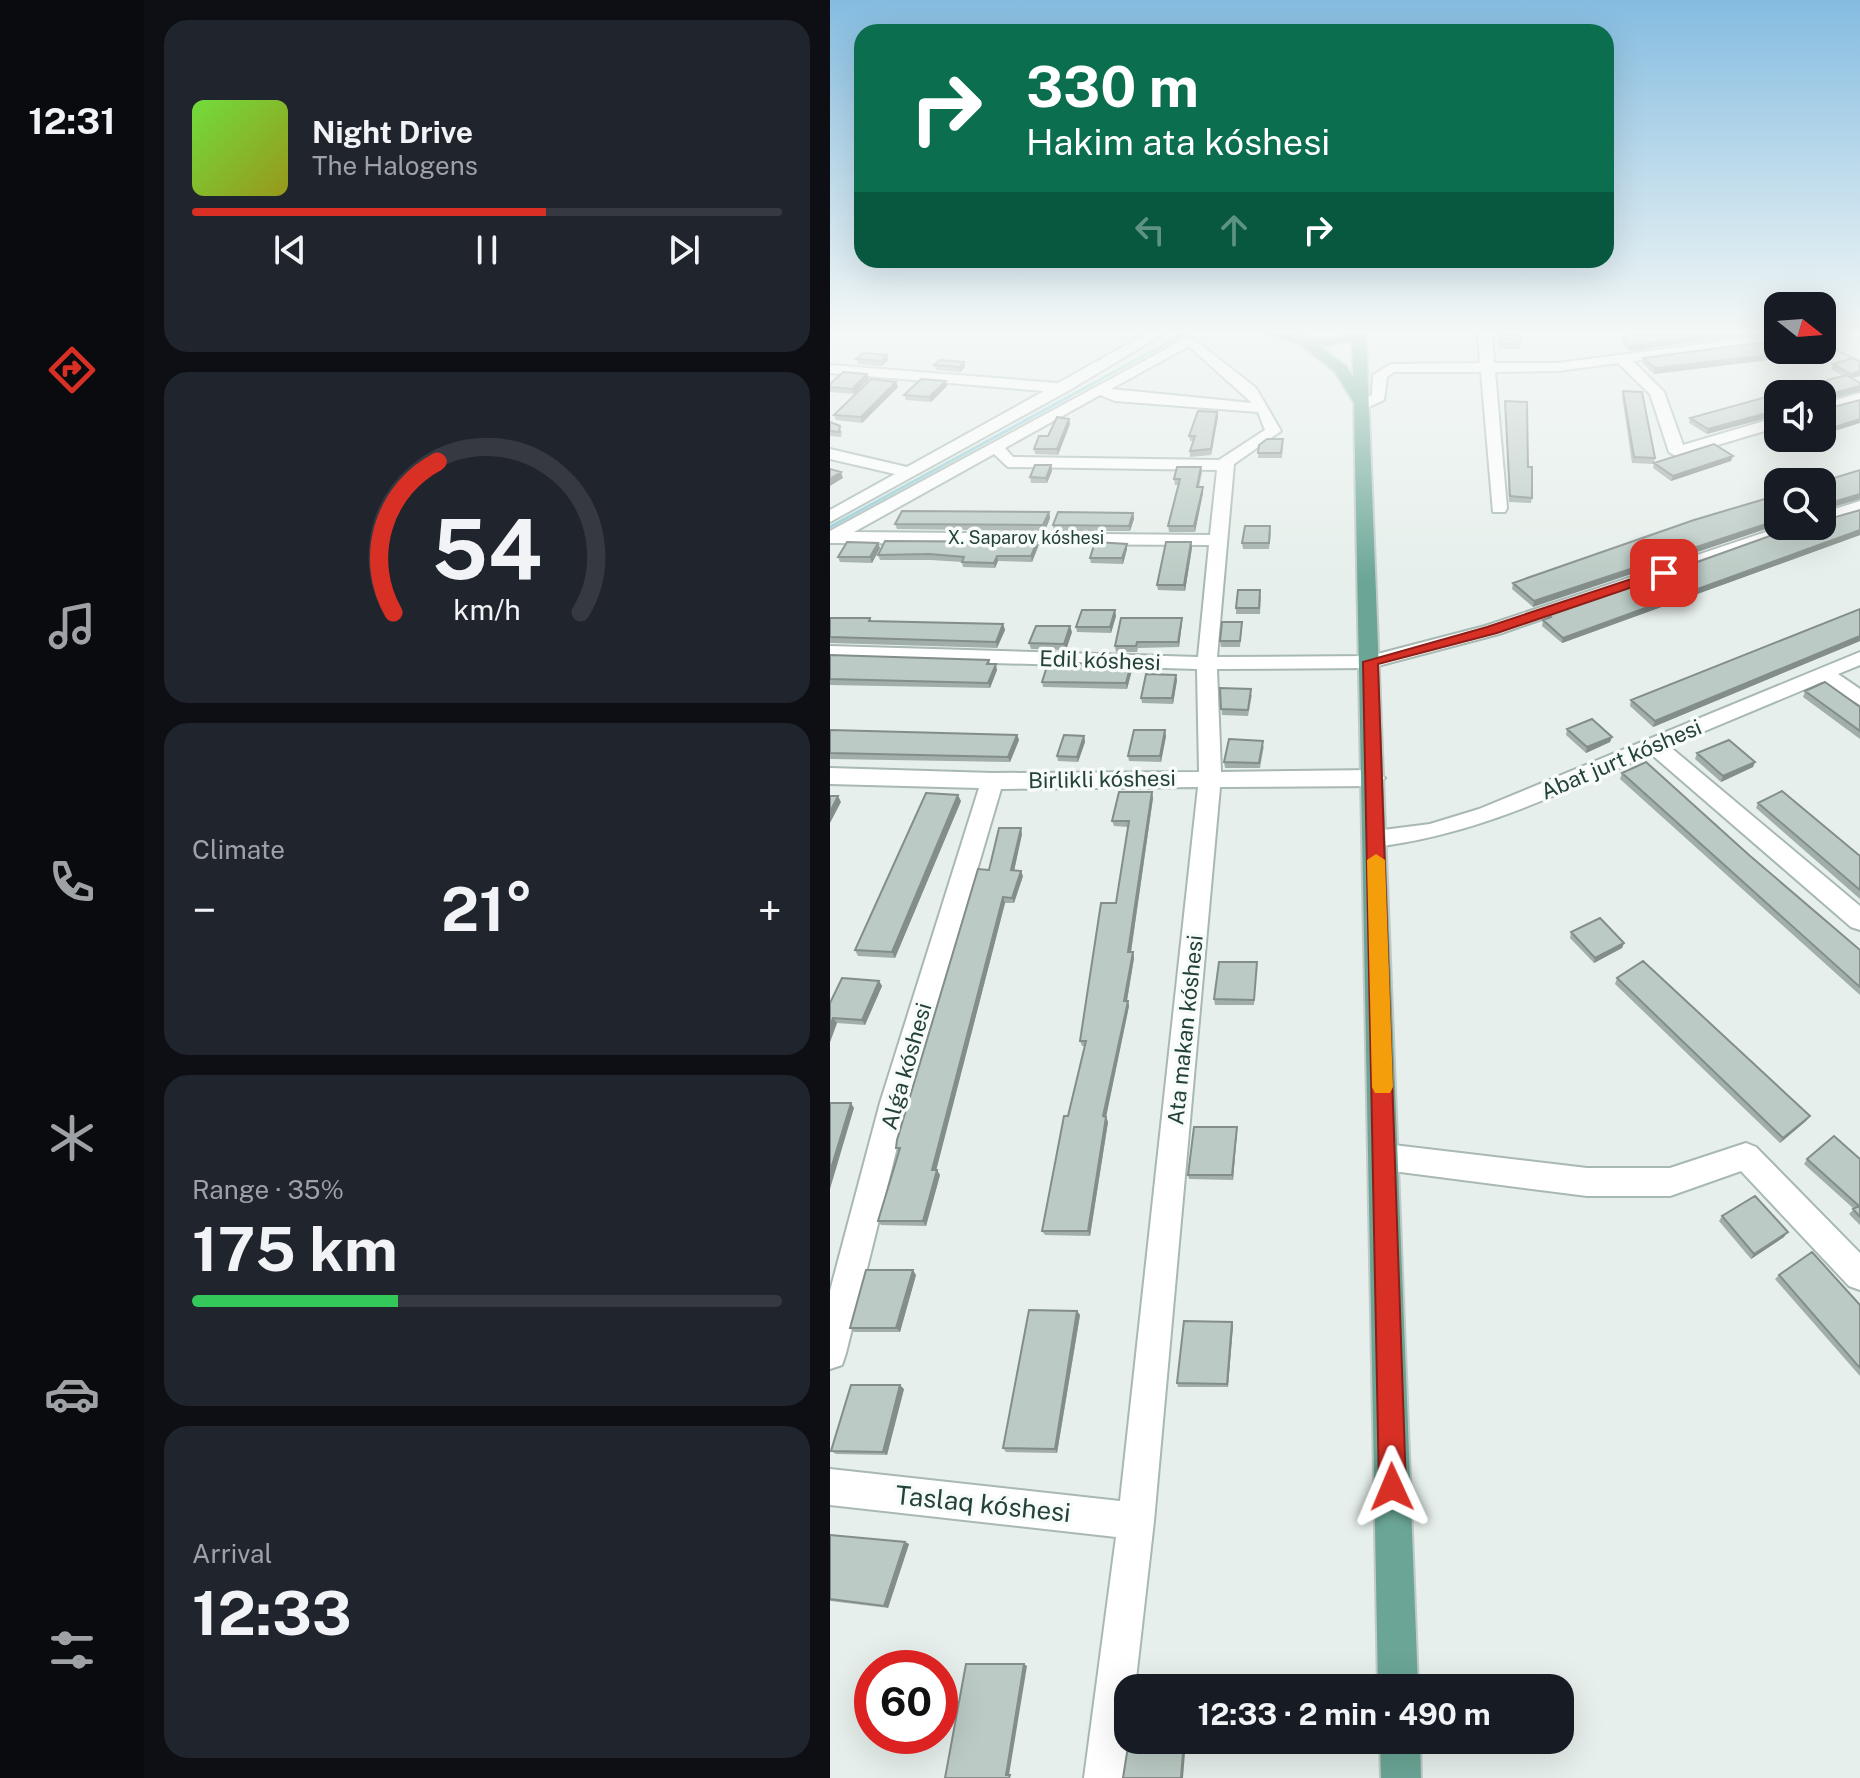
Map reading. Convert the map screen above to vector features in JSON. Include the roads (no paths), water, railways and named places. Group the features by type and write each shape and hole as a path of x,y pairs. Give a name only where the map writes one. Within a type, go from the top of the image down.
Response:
{"main road":[{"path":"1362,417 1398,1674"},
{"path":"1400,1754 1401,1778"}],"street":[{"path":"830,517 1011,417"},
{"path":"831,537 1053,417"},
{"path":"997,448 1008,462 1226,465 1273,431 1266,417"},
{"path":"1491,417 1499,508"},
{"path":"1665,417 1677,452 1764,426"},
{"path":"830,454 911,473"},
{"name":"Ata makan kóshesi","path":"1104,1778 1136,1521 1210,778 1207,663 1226,465"},
{"path":"1836,514 1860,506"},
{"name":"X. Saparov kóshesi","path":"831,537 1221,540"},
{"name":"Edil kóshesi","path":"830,652 1207,663 1370,662 1492,630 1764,538"},
{"name":"Abat jurt kóshesi","path":"1375,839 1430,832 1487,815 1860,658"},
{"path":"1824,674 1860,698"},
{"path":"1654,745 1860,920"},
{"name":"Birlikli kóshesi","path":"830,776 992,781 1374,778"},
{"name":"Alǵa kóshesi","path":"830,1353 894,1103 992,781"},
{"path":"1385,1157 1587,1182 1670,1182 1746,1156 1860,1275"},
{"name":"Taslaq kóshesi","path":"830,1487 1136,1521"}],"waterway":[{"path":"830,527 1032,417"}]}
